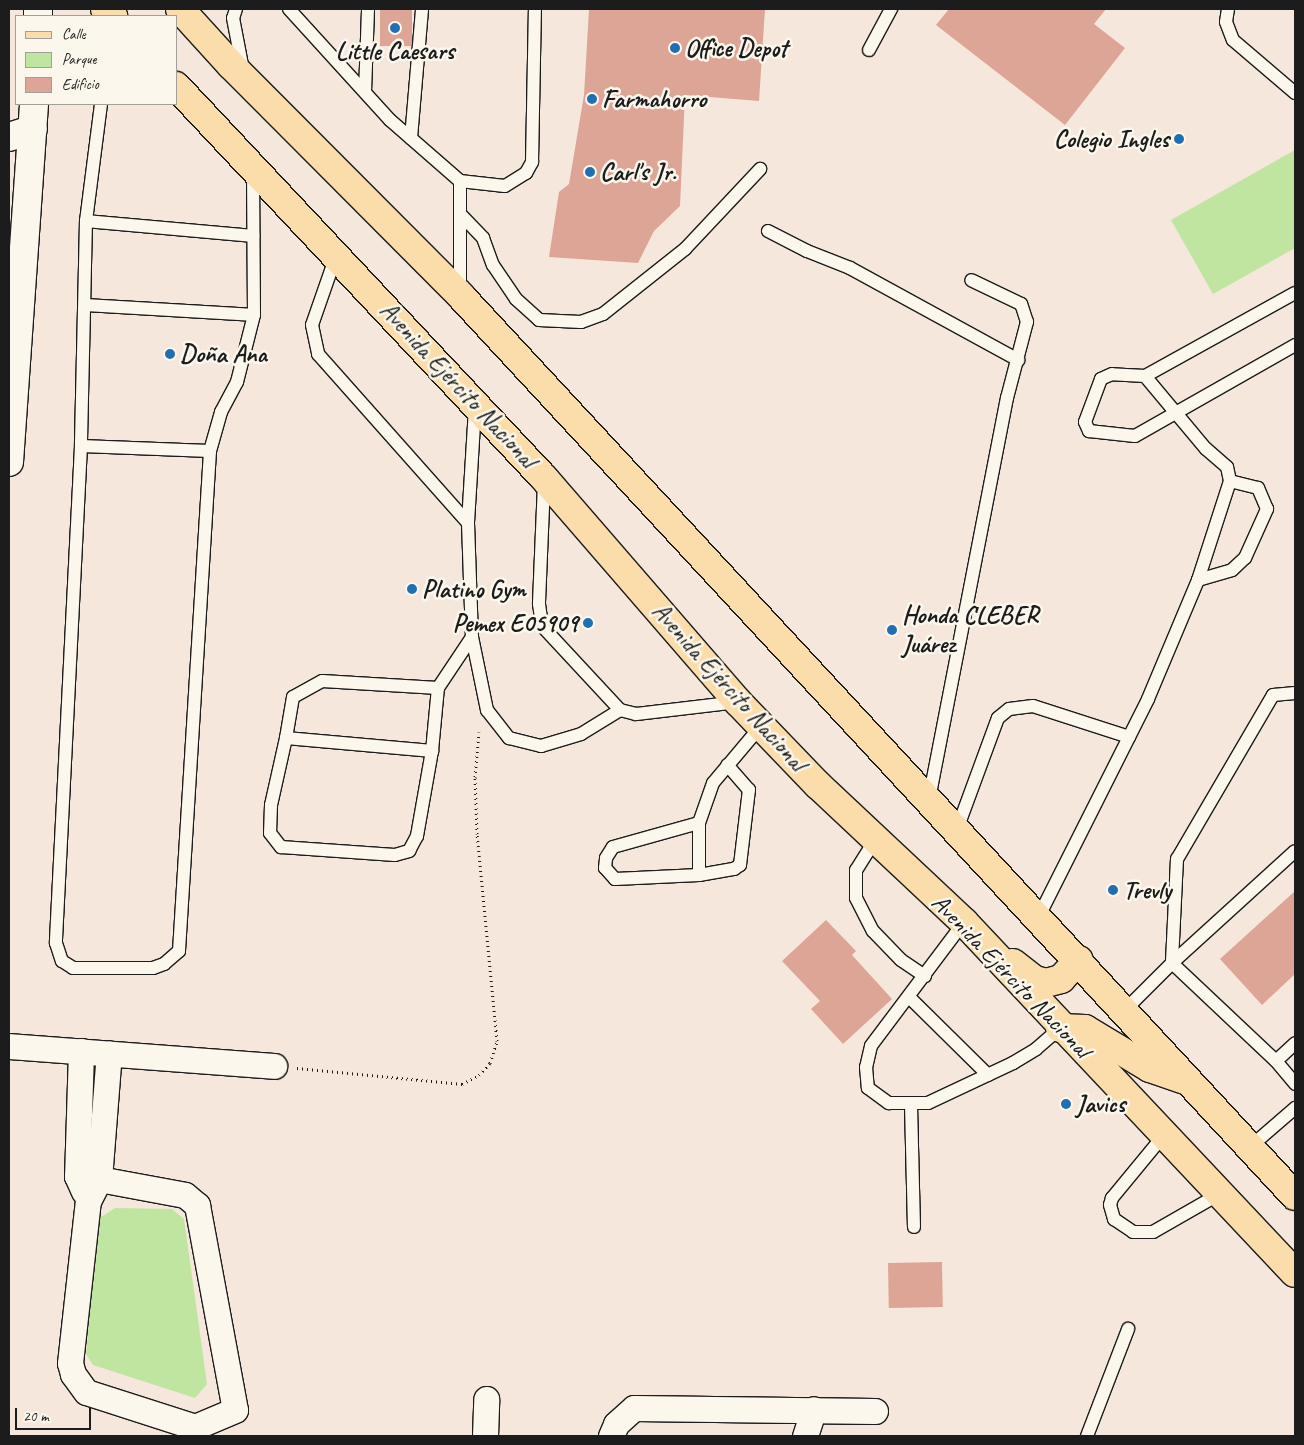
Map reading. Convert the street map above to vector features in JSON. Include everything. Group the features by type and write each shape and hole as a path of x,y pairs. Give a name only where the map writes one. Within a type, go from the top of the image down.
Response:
{"main road":[{"path":"180,9 238,72 460,295 956,832 1079,960 1124,1012 1250,1147 1293,1189"},
{"path":"178,24 238,72"},
{"name":"Avenida Ejército Nacional","path":"178,88 253,171 336,256 544,478 738,702 875,840 964,922 1060,1028 1295,1273"},
{"path":"964,922 1035,980 1046,982 1061,979 1079,960"},
{"path":"1060,1028 1085,1028 1150,1068 1190,1083"}],"street":[{"path":"9,462 20,161 25,123"},
{"path":"9,1046 274,1066"},
{"path":"81,1051 88,1201 70,1363 79,1386 86,1392 195,1426 236,1410 197,1205 185,1195 88,1178"},
{"path":"88,1178 109,1053"},
{"path":"485,1436 486,1399"},
{"path":"611,1436 616,1424 634,1408 875,1411"},
{"path":"804,1436 814,1409"}],"lane":[{"path":"236,9 233,18 238,72"},
{"path":"289,9 365,92 411,138 460,181 505,186 526,173 532,162 535,9"},
{"path":"365,92 368,9"},
{"path":"411,138 422,9"},
{"path":"869,50 891,9"},
{"path":"1228,9 1226,22 1233,40 1295,93"},
{"path":"101,105 86,222 87,305 56,943 62,961 73,968 153,968 164,964 179,951 210,451 221,412 237,382 254,315 253,171"},
{"path":"461,215 483,238 493,264 516,300 539,320 581,322 603,314 685,249 760,169"},
{"path":"460,181 460,295"},
{"path":"86,222 253,236"},
{"path":"768,231 807,251 850,268 1018,360"},
{"path":"336,256 312,326 318,354 468,523"},
{"path":"929,801 1007,398 1027,322 1025,310 1021,304 971,280"},
{"path":"1295,293 1145,376 1112,374 1101,379 1086,427 1094,434 1135,436 1295,345"},
{"path":"87,305 254,315"},
{"path":"1038,918 1148,699 1198,580 1230,481 1228,466 1206,450 1145,376"},
{"path":"475,403 468,523 472,636 487,710 509,738 541,746 581,734 620,710"},
{"path":"81,446 210,451"},
{"path":"544,478 539,604 542,626 620,710 636,714 738,702"},
{"path":"1198,580 1232,570 1245,558 1267,509 1258,488 1230,481"},
{"path":"438,688 322,681 293,697 271,805 270,833 281,848 395,855 409,851 417,836 432,751 438,688 472,636"},
{"path":"1295,692 1273,695 1177,859 1172,963 1276,1061 1295,1084"},
{"path":"956,832 998,718 1009,708 1033,706 1129,737"},
{"path":"699,875 699,823 713,783 726,765 761,726"},
{"path":"286,738 432,751"},
{"path":"699,823 612,848 606,858 605,868 615,879 699,875 734,869 740,865 749,790 726,765"},
{"path":"875,840 856,870 856,898 873,931 901,960 926,976"},
{"path":"1124,1012 1172,963 1295,851"},
{"path":"964,922 926,976 871,1046 866,1067 868,1088 889,1103 911,1105 928,1103 1036,1049 1060,1028"},
{"path":"909,997 988,1074"},
{"path":"1276,1061 1295,1043"},
{"path":"911,1105 914,1227"},
{"path":"1250,1147 1295,1108"},
{"path":"1164,1136 1112,1198 1110,1205 1114,1219 1134,1232 1153,1232 1220,1193"},
{"path":"1087,1436 1128,1329"}],"path":[{"path":"274,1066 462,1084 479,1075 490,1063 497,1041 475,777 477,739 487,710"}],"green space":[{"path":"1295,150 1295,248 1213,294 1171,220"},
{"path":"115,1208 172,1209 184,1219 207,1384 195,1398 93,1365 86,1354 98,1219"}],"building":[{"name":"Little Caesars","path":"380,9 412,9 412,46 380,46"},
{"path":"589,9 765,9 759,101 685,95 680,206 654,231 638,263 549,257 559,192 569,184 584,95"},
{"path":"949,9 1106,9 1094,24 1125,48 1065,125 936,25"},
{"path":"1295,891 1295,974 1262,1005 1220,959"},
{"path":"826,920 856,951 852,955 892,999 843,1044 811,1009 820,1001 782,961"},
{"path":"942,1262 943,1307 889,1308 888,1263"}],"place":[{"name":"Little Caesars","path":"395,28"},
{"name":"Office Depot","path":"675,48"},
{"name":"Farmahorro","path":"592,99"},
{"name":"Colegio Ingles","path":"1179,139"},
{"name":"Carl's Jr.","path":"590,172"},
{"name":"Doña Ana","path":"170,354"},
{"name":"Platino Gym","path":"412,589"},
{"name":"Pemex E05909","path":"588,623"},
{"name":"Honda CLEBER Juárez","path":"892,630"},
{"name":"Trevly","path":"1113,890"},
{"name":"Javics","path":"1066,1104"}]}
